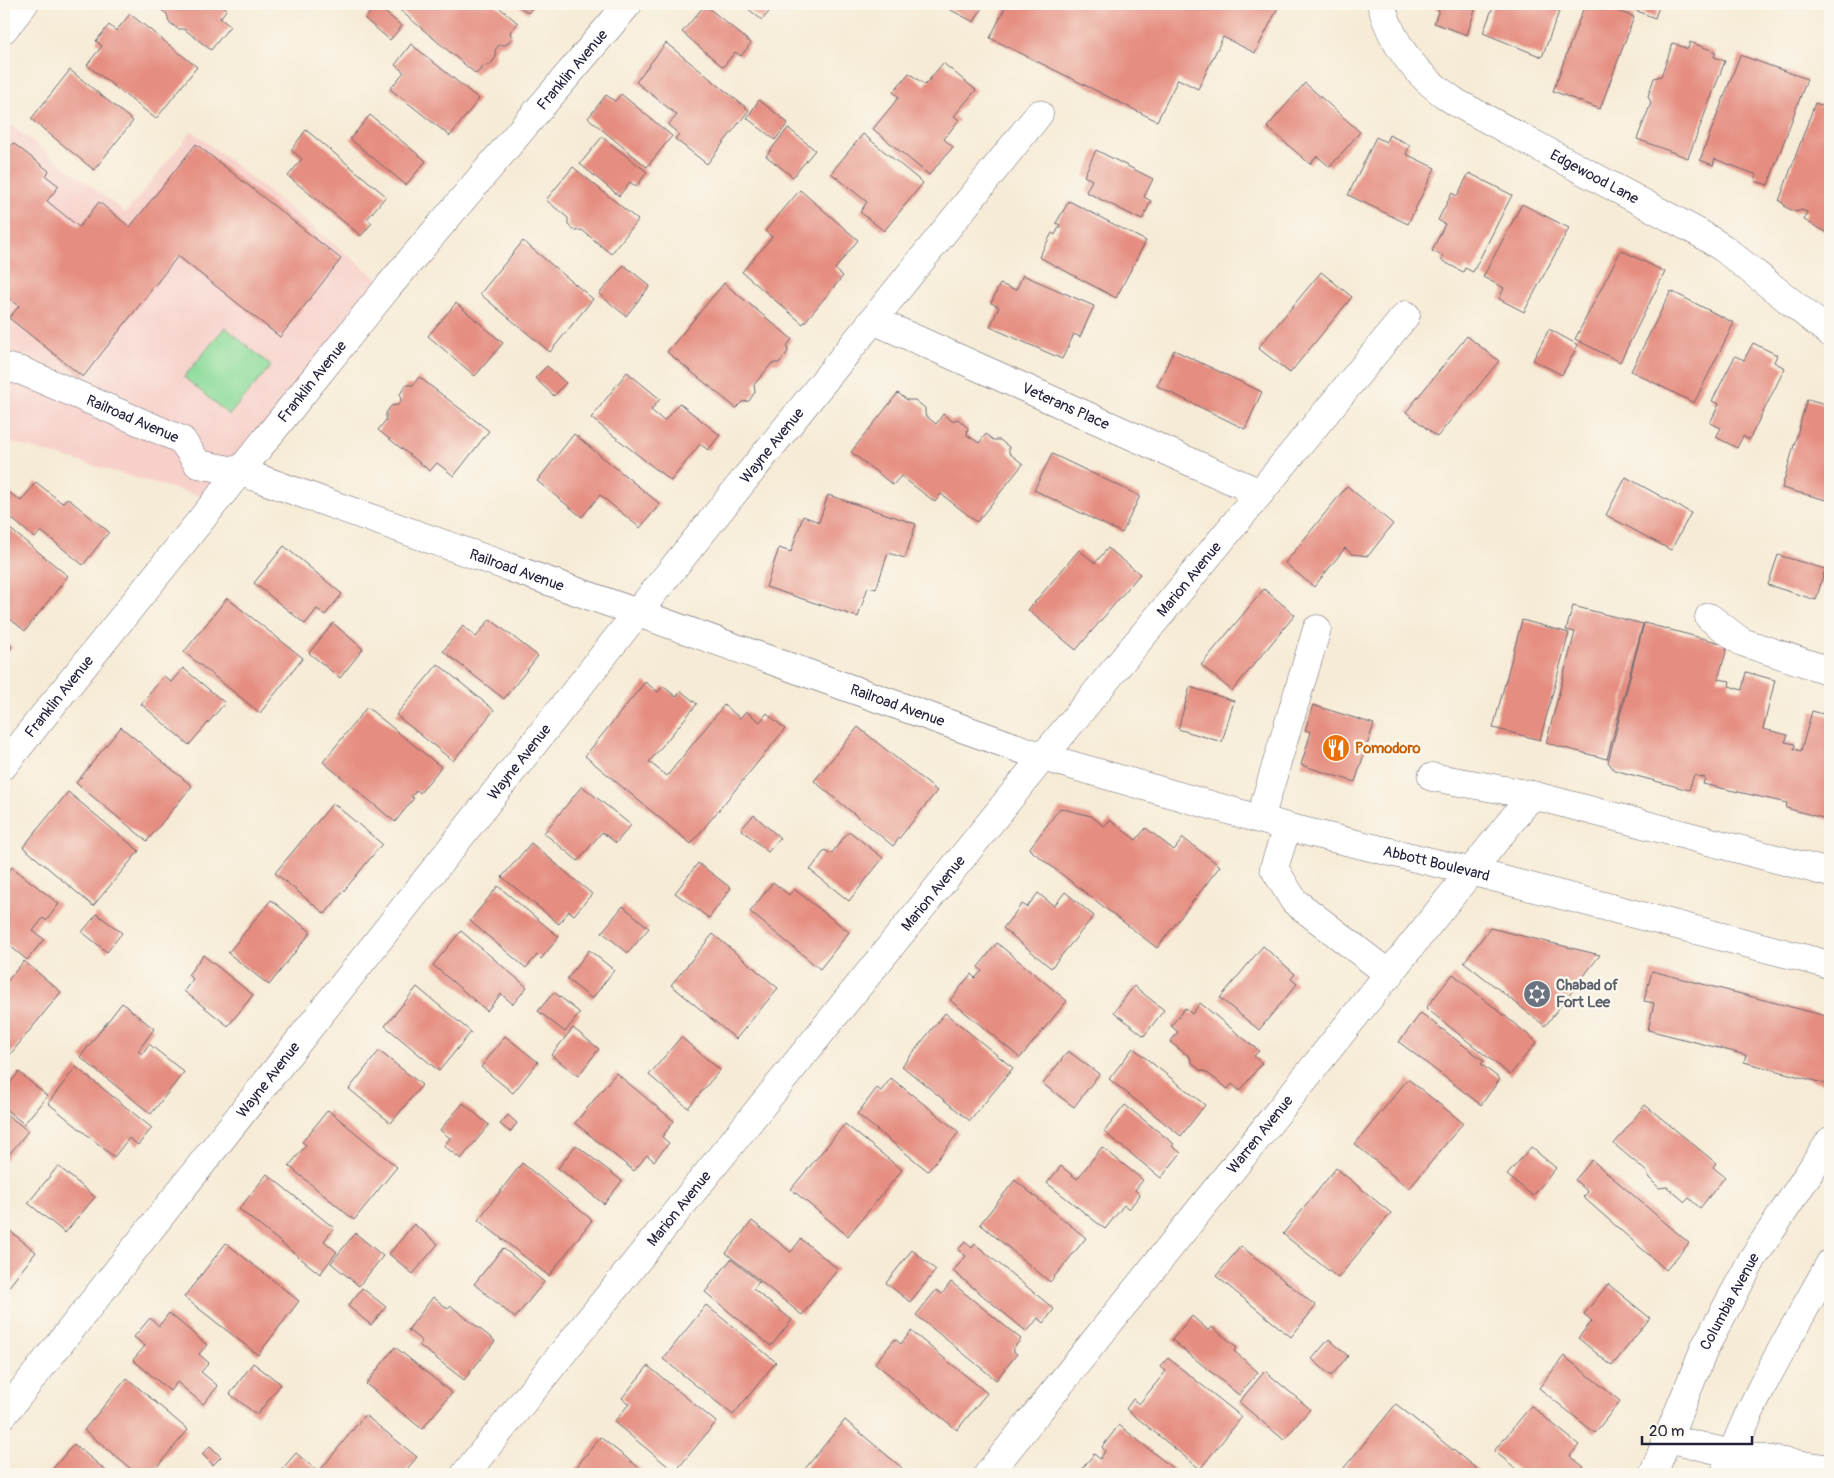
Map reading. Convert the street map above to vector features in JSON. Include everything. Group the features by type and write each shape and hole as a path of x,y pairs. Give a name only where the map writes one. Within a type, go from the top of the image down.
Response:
{"street":[{"path":"4,28 24,4"},
{"name":"Franklin Avenue","path":"4,765 388,287 628,4"},
{"name":"Edgewood Lane","path":"1381,4 1387,26 1405,59 1434,88 1457,103 1708,239 1830,333"},
{"name":"Wayne Avenue","path":"4,1414 637,612 1039,114"},
{"name":"Marion Avenue","path":"465,1474 1043,757 1406,315"},
{"name":"Veterans Place","path":"873,320 1260,493"},
{"name":"Railroad Avenue","path":"4,367 22,371 182,440 198,464 241,472 1043,757"},
{"path":"1709,617 1742,642 1830,671"},
{"path":"1260,819 1317,629"},
{"name":"Abbott Boulevard","path":"1043,757 1287,827 1472,872 1830,965"},
{"path":"1432,777 1532,795 1830,873"},
{"name":"Warren Avenue","path":"988,1474 1390,975 1532,795"},
{"path":"1287,827 1274,868 1294,901 1390,975"},
{"name":"Columbia Avenue","path":"1653,1474 1706,1347 1749,1266 1810,1168 1830,1141"},
{"path":"1729,1464 1766,1383 1830,1263"},
{"path":"1668,1438 1729,1464 1830,1469"}],"shaded area":[{"path":"4,120 126,213 192,131 388,287 217,501 4,440"}],"green space":[{"path":"225,327 271,366 229,415 184,377"}],"building":[{"path":"153,4 221,4 227,9 220,18 230,26 211,50 184,29 178,29 169,22 167,14"},
{"path":"397,4 495,4 518,23 510,32 512,38 506,45 499,45 495,50 496,57 490,65 484,66 476,74 395,6"},
{"path":"516,4 535,4 528,13"},
{"path":"742,4 785,4 780,10 774,6 762,20"},
{"path":"939,4 984,4 974,22"},
{"path":"1007,4 1280,4 1255,53 1223,37 1198,89 1178,79 1157,121 990,38"},
{"path":"1423,4 1477,4 1467,35 1434,23 1439,10"},
{"path":"1494,4 1562,4 1542,57 1483,33"},
{"path":"1585,4 1599,4 1634,17 1600,109 1553,91"},
{"path":"1624,4 1660,4 1655,18 1624,6"},
{"path":"376,5 402,26 390,40 365,19"},
{"path":"705,5 751,43 741,56 735,52 723,67 682,32"},
{"path":"130,14 197,67 156,119 87,65 102,46 96,41 109,25 116,31"},
{"path":"1690,42 1716,52 1714,57 1725,61 1688,158 1637,139 1651,103 1648,96 1654,78 1661,76 1673,43 1688,49"},
{"path":"666,43 749,110 707,164 675,139 679,134 668,125 677,115 636,82"},
{"path":"411,44 479,99 450,136 390,89 404,72 395,65"},
{"path":"1740,55 1807,79 1768,185 1755,181 1757,175 1715,159 1713,165 1700,160"},
{"path":"943,63 976,90 954,116 959,120 944,139 953,147 929,175 873,129 899,97 893,92 909,73 925,85"},
{"path":"70,70 133,121 94,170 31,119"},
{"path":"1305,83 1360,132 1330,167 1317,156 1310,164 1267,127"},
{"path":"621,94 672,136 647,167 588,118 606,95 615,101"},
{"path":"759,100 788,123 775,140 747,118"},
{"path":"1815,103 1830,108 1830,234 1804,220 1807,212 1801,210 1796,212 1785,207 1779,201"},
{"path":"370,115 426,161 406,185 350,139"},
{"path":"788,128 815,150 793,177 766,156"},
{"path":"306,130 386,196 367,219 372,223 361,236 288,176 302,159 291,150"},
{"path":"863,134 923,183 884,231 860,212 867,202 831,173"},
{"path":"1389,135 1410,145 1406,154 1435,168 1408,224 1348,195 1376,137 1386,142"},
{"path":"602,137 647,172 636,187 630,182 619,196 580,164"},
{"path":"13,143 49,171 46,176 59,186 47,201 79,227 99,202 130,227 196,144 341,259 280,337 178,256 83,377 9,318 19,306 4,294 4,155"},
{"path":"1096,150 1153,179 1144,197 1151,201 1142,220 1086,192 1092,180 1084,176"},
{"path":"573,167 638,220 611,254 582,230 575,231 568,225 568,218 546,200"},
{"path":"1469,173 1512,195 1473,272 1465,268 1463,272 1441,260 1443,256 1432,251 1445,224 1438,220 1452,193 1457,196"},
{"path":"800,190 858,240 835,269 843,276 803,324 742,272 772,237 765,231"},
{"path":"1069,201 1146,241 1116,298 1039,257 1052,233 1055,235 1060,225 1056,223"},
{"path":"1522,204 1569,228 1524,312 1499,299 1504,288 1483,277"},
{"path":"523,241 593,299 550,352 480,294"},
{"path":"1621,250 1665,272 1620,362 1575,339"},
{"path":"624,265 650,286 626,316 599,294"},
{"path":"1321,272 1352,297 1290,373 1258,348"},
{"path":"1023,275 1094,306 1080,337 1074,334 1062,359 990,327 999,307 991,303 1000,284 1016,290"},
{"path":"724,283 792,339 787,346 788,352 779,363 772,363 754,385 755,392 749,401 742,402 736,408 667,352"},
{"path":"1671,291 1734,323 1694,403 1631,371"},
{"path":"456,303 503,343 475,376 428,336"},
{"path":"1549,329 1578,345 1562,375 1533,360"},
{"path":"1467,336 1499,361 1437,437 1406,412"},
{"path":"1753,343 1777,355 1774,362 1785,368 1749,440 1743,436 1737,448 1716,437 1721,428 1710,423 1719,404 1712,401 1735,356 1744,360"},
{"path":"1174,350 1262,392 1245,429 1157,386"},
{"path":"547,366 566,383 554,396 535,378"},
{"path":"627,372 660,399 651,410 664,421 679,403 720,435 708,450 700,444 671,481 591,418"},
{"path":"419,377 489,431 454,476 437,463 430,471 378,430 386,420 386,413 391,406 398,405 401,401 400,394 406,385 413,385"},
{"path":"898,393 907,400 915,400 925,408 925,415 936,424 943,414 952,421 958,419 968,428 967,435 979,443 986,434 993,440 1000,440 1009,447 1009,453 1023,464 977,522 941,494 935,502 901,476 893,485 851,452"},
{"path":"1807,399 1830,405 1830,501 1782,488"},
{"path":"574,434 660,504 640,528 600,495 582,517 537,481"},
{"path":"1052,454 1140,496 1122,533 1034,490"},
{"path":"1626,477 1691,513 1671,550 1606,515"},
{"path":"36,482 62,503 67,498 109,532 83,565 41,531 35,538 4,512 4,500 10,493 21,501"},
{"path":"1347,486 1393,524 1368,556 1352,554 1345,548 1314,587 1285,563"},
{"path":"828,495 916,524 905,558 888,553 876,589 868,587 858,617 766,587 779,548 791,552 803,516 819,522"},
{"path":"4,524 68,576 25,631 4,614"},
{"path":"284,546 342,594 325,615 317,609 305,624 254,583"},
{"path":"1108,548 1140,574 1076,650 1028,610 1079,550 1095,563"},
{"path":"1778,555 1825,569 1816,600 1768,585"},
{"path":"1264,589 1295,615 1232,691 1201,665"},
{"path":"227,598 303,658 260,713 184,652"},
{"path":"1573,606 1643,624 1607,759 1546,743 1575,632 1566,630"},
{"path":"490,619 538,656 504,699 443,651 463,626 476,637"},
{"path":"1522,620 1569,633 1540,740 1493,728"},
{"path":"333,623 363,649 340,678 309,653"},
{"path":"1644,623 1728,645 1718,679 1730,681 1729,686 1742,690 1746,672 1775,680 1763,729 1788,735 1785,742 1795,744 1794,749 1801,751 1812,711 1830,716 1830,820 1786,808 1787,803 1703,784 1705,778 1694,775 1689,790 1614,770 1608,762"},
{"path":"4,640 12,647 4,657"},
{"path":"438,664 494,710 453,761 396,715"},
{"path":"183,668 225,703 189,745 141,704 164,676 171,682"},
{"path":"645,682 658,692 663,686 676,697 681,691 697,704 649,762 667,776 724,705 740,718 746,711 760,722 767,713 785,729 691,844 585,756"},
{"path":"1190,687 1234,701 1222,742 1178,729"},
{"name":"Pomodoro","path":"1313,705 1374,724 1355,782 1301,765 1311,732 1305,730"},
{"path":"367,707 441,767 420,793 417,790 411,797 414,798 395,822 323,762"},
{"path":"121,727 192,786 147,841 76,783"},
{"path":"858,727 937,791 893,846 814,781"},
{"path":"582,786 631,825 616,843 602,832 578,861 544,833"},
{"path":"68,792 139,851 93,906 23,847"},
{"path":"333,803 382,844 325,914 275,873"},
{"path":"1060,808 1091,816 1104,826 1110,820 1136,840 1146,828 1174,850 1183,838 1220,866 1157,948 1029,849"},
{"path":"754,815 780,838 768,852 741,829"},
{"path":"849,831 883,858 849,901 810,870 825,850 831,854"},
{"path":"531,843 592,894 574,915 569,911 559,924 502,877"},
{"path":"698,863 731,888 709,918 675,893"},
{"path":"12,867 59,904 46,921 43,918 33,931 44,939 27,960 4,941 4,877"},
{"path":"773,882 789,895 794,889 849,932 820,969 750,912"},
{"path":"498,886 559,937 541,959 537,955 526,968 470,921"},
{"path":"1065,892 1094,916 1051,968 1003,928 1022,904 1027,907 1038,893 1054,906"},
{"path":"271,900 311,932 269,985 228,953"},
{"path":"623,906 649,928 628,953 602,932"},
{"path":"97,914 122,933 107,952 82,932"},
{"name":"Chabad of Fort Lee","path":"1490,928 1600,955 1545,1026 1464,962"},
{"path":"461,931 527,987 513,1004 501,994 487,1011 433,965"},
{"path":"713,934 778,988 736,1039 671,985"},
{"path":"997,943 1067,1001 1020,1058 950,1000 971,974 975,978 982,971 978,967"},
{"path":"1263,946 1295,974 1291,979 1297,984 1259,1030 1220,998"},
{"path":"589,950 614,970 592,999 567,979"},
{"path":"203,955 253,995 228,1026 184,991 193,979 188,975"},
{"path":"24,961 61,992 4,1062 4,985"},
{"path":"1652,971 1830,1017 1830,1085 1744,1062 1746,1055 1648,1030 1654,1003 1644,1001"},
{"path":"1453,974 1537,1042 1510,1075 1426,1008"},
{"path":"1134,986 1164,1010 1144,1036 1114,1012"},
{"path":"417,987 471,1032 439,1071 385,1026"},
{"path":"554,992 580,1013 565,1032 538,1011"},
{"path":"122,1003 154,1029 138,1051 142,1054 149,1044 184,1072 151,1114 80,1057"},
{"path":"1200,1003 1259,1051 1254,1056 1262,1063 1240,1091 1232,1084 1228,1089 1206,1072 1200,1070 1192,1063 1190,1057 1170,1042 1178,1032 1171,1026 1185,1008 1192,1014"},
{"path":"945,1013 1013,1068 970,1121 902,1066"},
{"path":"1421,1013 1484,1061 1481,1064 1500,1079 1481,1105 1399,1042"},
{"path":"573,1028 599,1049 578,1076 551,1055"},
{"path":"505,1036 538,1062 513,1093 481,1067"},
{"path":"681,1037 720,1070 688,1108 649,1075"},
{"path":"1133,1048 1205,1105 1181,1136 1109,1079"},
{"path":"379,1051 422,1085 391,1123 349,1089"},
{"path":"1068,1051 1099,1074 1074,1107 1043,1084"},
{"path":"76,1067 152,1128 138,1145 129,1138 114,1157 48,1103"},
{"path":"19,1072 47,1096 24,1124 4,1108 4,1090"},
{"path":"616,1073 674,1121 662,1137 669,1143 654,1161 647,1155 634,1171 575,1123"},
{"path":"891,1078 959,1132 928,1171 857,1114 877,1088 881,1091"},
{"path":"1408,1079 1463,1123 1409,1189 1355,1144"},
{"path":"463,1103 489,1125 461,1159 444,1146 450,1138 440,1130"},
{"path":"1125,1105 1174,1144 1172,1146 1181,1153 1161,1178 1104,1132"},
{"path":"1645,1105 1716,1163 1713,1167 1725,1177 1700,1208 1689,1198 1685,1202 1667,1187 1659,1188 1649,1178 1647,1172 1614,1144"},
{"path":"328,1110 397,1167 354,1220 289,1166 306,1145 302,1142"},
{"path":"4,1112 28,1131 4,1161"},
{"path":"508,1115 517,1123 510,1132 500,1124"},
{"path":"845,1124 902,1170 848,1236 791,1189"},
{"path":"576,1145 622,1181 604,1204 558,1168"},
{"path":"1102,1147 1143,1180 1135,1190 1140,1195 1129,1209 1124,1205 1105,1229 1047,1183 1061,1166 1077,1179"},
{"path":"1531,1147 1556,1168 1533,1196 1507,1175"},
{"path":"1592,1160 1689,1243 1666,1270 1583,1197 1588,1192 1575,1180"},
{"path":"522,1163 592,1220 549,1276 478,1220"},
{"path":"58,1166 95,1197 65,1233 28,1203"},
{"path":"1336,1168 1391,1213 1338,1278 1283,1234"},
{"path":"267,1174 334,1228 324,1241 337,1252 320,1274 239,1209"},
{"path":"1015,1180 1086,1238 1050,1282 980,1224"},
{"path":"752,1221 791,1252 801,1239 838,1269 802,1315 726,1253"},
{"path":"414,1224 438,1244 413,1274 389,1254"},
{"path":"4,1226 36,1252 4,1293"},
{"path":"355,1233 383,1256 359,1286 331,1263"},
{"path":"965,1242 972,1248 975,1244 1054,1309 1044,1323 1038,1318 1027,1332 953,1271 966,1256 958,1250"},
{"path":"226,1243 299,1301 258,1355 184,1297"},
{"path":"1241,1246 1316,1306 1291,1337 1216,1276"},
{"path":"503,1248 544,1282 515,1318 474,1284"},
{"path":"912,1250 936,1270 910,1302 886,1283"},
{"path":"731,1259 759,1282 753,1289 792,1320 771,1346 705,1292"},
{"path":"951,1282 1021,1339 1012,1350 1017,1354 996,1380 916,1315 936,1290 942,1294"},
{"path":"1608,1284 1650,1318 1612,1366 1578,1338 1592,1321 1584,1314"},
{"path":"362,1288 386,1307 371,1325 348,1306"},
{"path":"433,1297 448,1309 451,1306 495,1341 464,1380 419,1345 422,1341 408,1330"},
{"path":"706,1305 776,1362 733,1415 663,1359"},
{"path":"169,1313 207,1345 199,1354 209,1363 201,1372 218,1386 203,1404 177,1382 170,1391 133,1360 145,1346 134,1337 150,1318 159,1326"},
{"path":"1192,1316 1209,1331 1212,1327 1237,1347 1234,1351 1258,1372 1239,1395 1172,1340"},
{"path":"911,1331 987,1393 957,1430 875,1363 895,1339 901,1344"},
{"path":"1329,1339 1348,1356 1331,1376 1312,1359"},
{"path":"395,1347 452,1393 422,1429 366,1384"},
{"path":"1564,1356 1620,1401 1595,1433 1539,1388"},
{"path":"1168,1358 1242,1417 1200,1469 1126,1409 1133,1399 1139,1404 1166,1371 1160,1367"},
{"path":"253,1363 281,1384 257,1415 230,1394"},
{"path":"648,1366 716,1422 675,1472 614,1422 629,1404 622,1398"},
{"path":"1265,1371 1310,1409 1284,1440 1239,1402"},
{"path":"127,1378 188,1430 151,1474 137,1474 84,1430"},
{"path":"1396,1404 1483,1474 1339,1474"},
{"path":"1531,1406 1579,1445 1570,1456 1584,1467 1578,1474 1523,1474 1494,1451"},
{"path":"365,1415 417,1457 403,1474 327,1474 321,1469"},
{"path":"845,1420 902,1468 897,1474 809,1474 804,1470"},
{"path":"1119,1425 1180,1474 1078,1474 1094,1454 1100,1459 1105,1451 1102,1447"},
{"path":"600,1437 647,1474 571,1474"},
{"path":"74,1444 110,1474 48,1474"},
{"path":"210,1446 221,1457 213,1465 202,1454"},
{"path":"296,1453 321,1474 278,1474"}],"place":[{"name":"Pomodoro","path":"1336,748"},
{"name":"Chabad of Fort Lee","path":"1537,994"}]}
